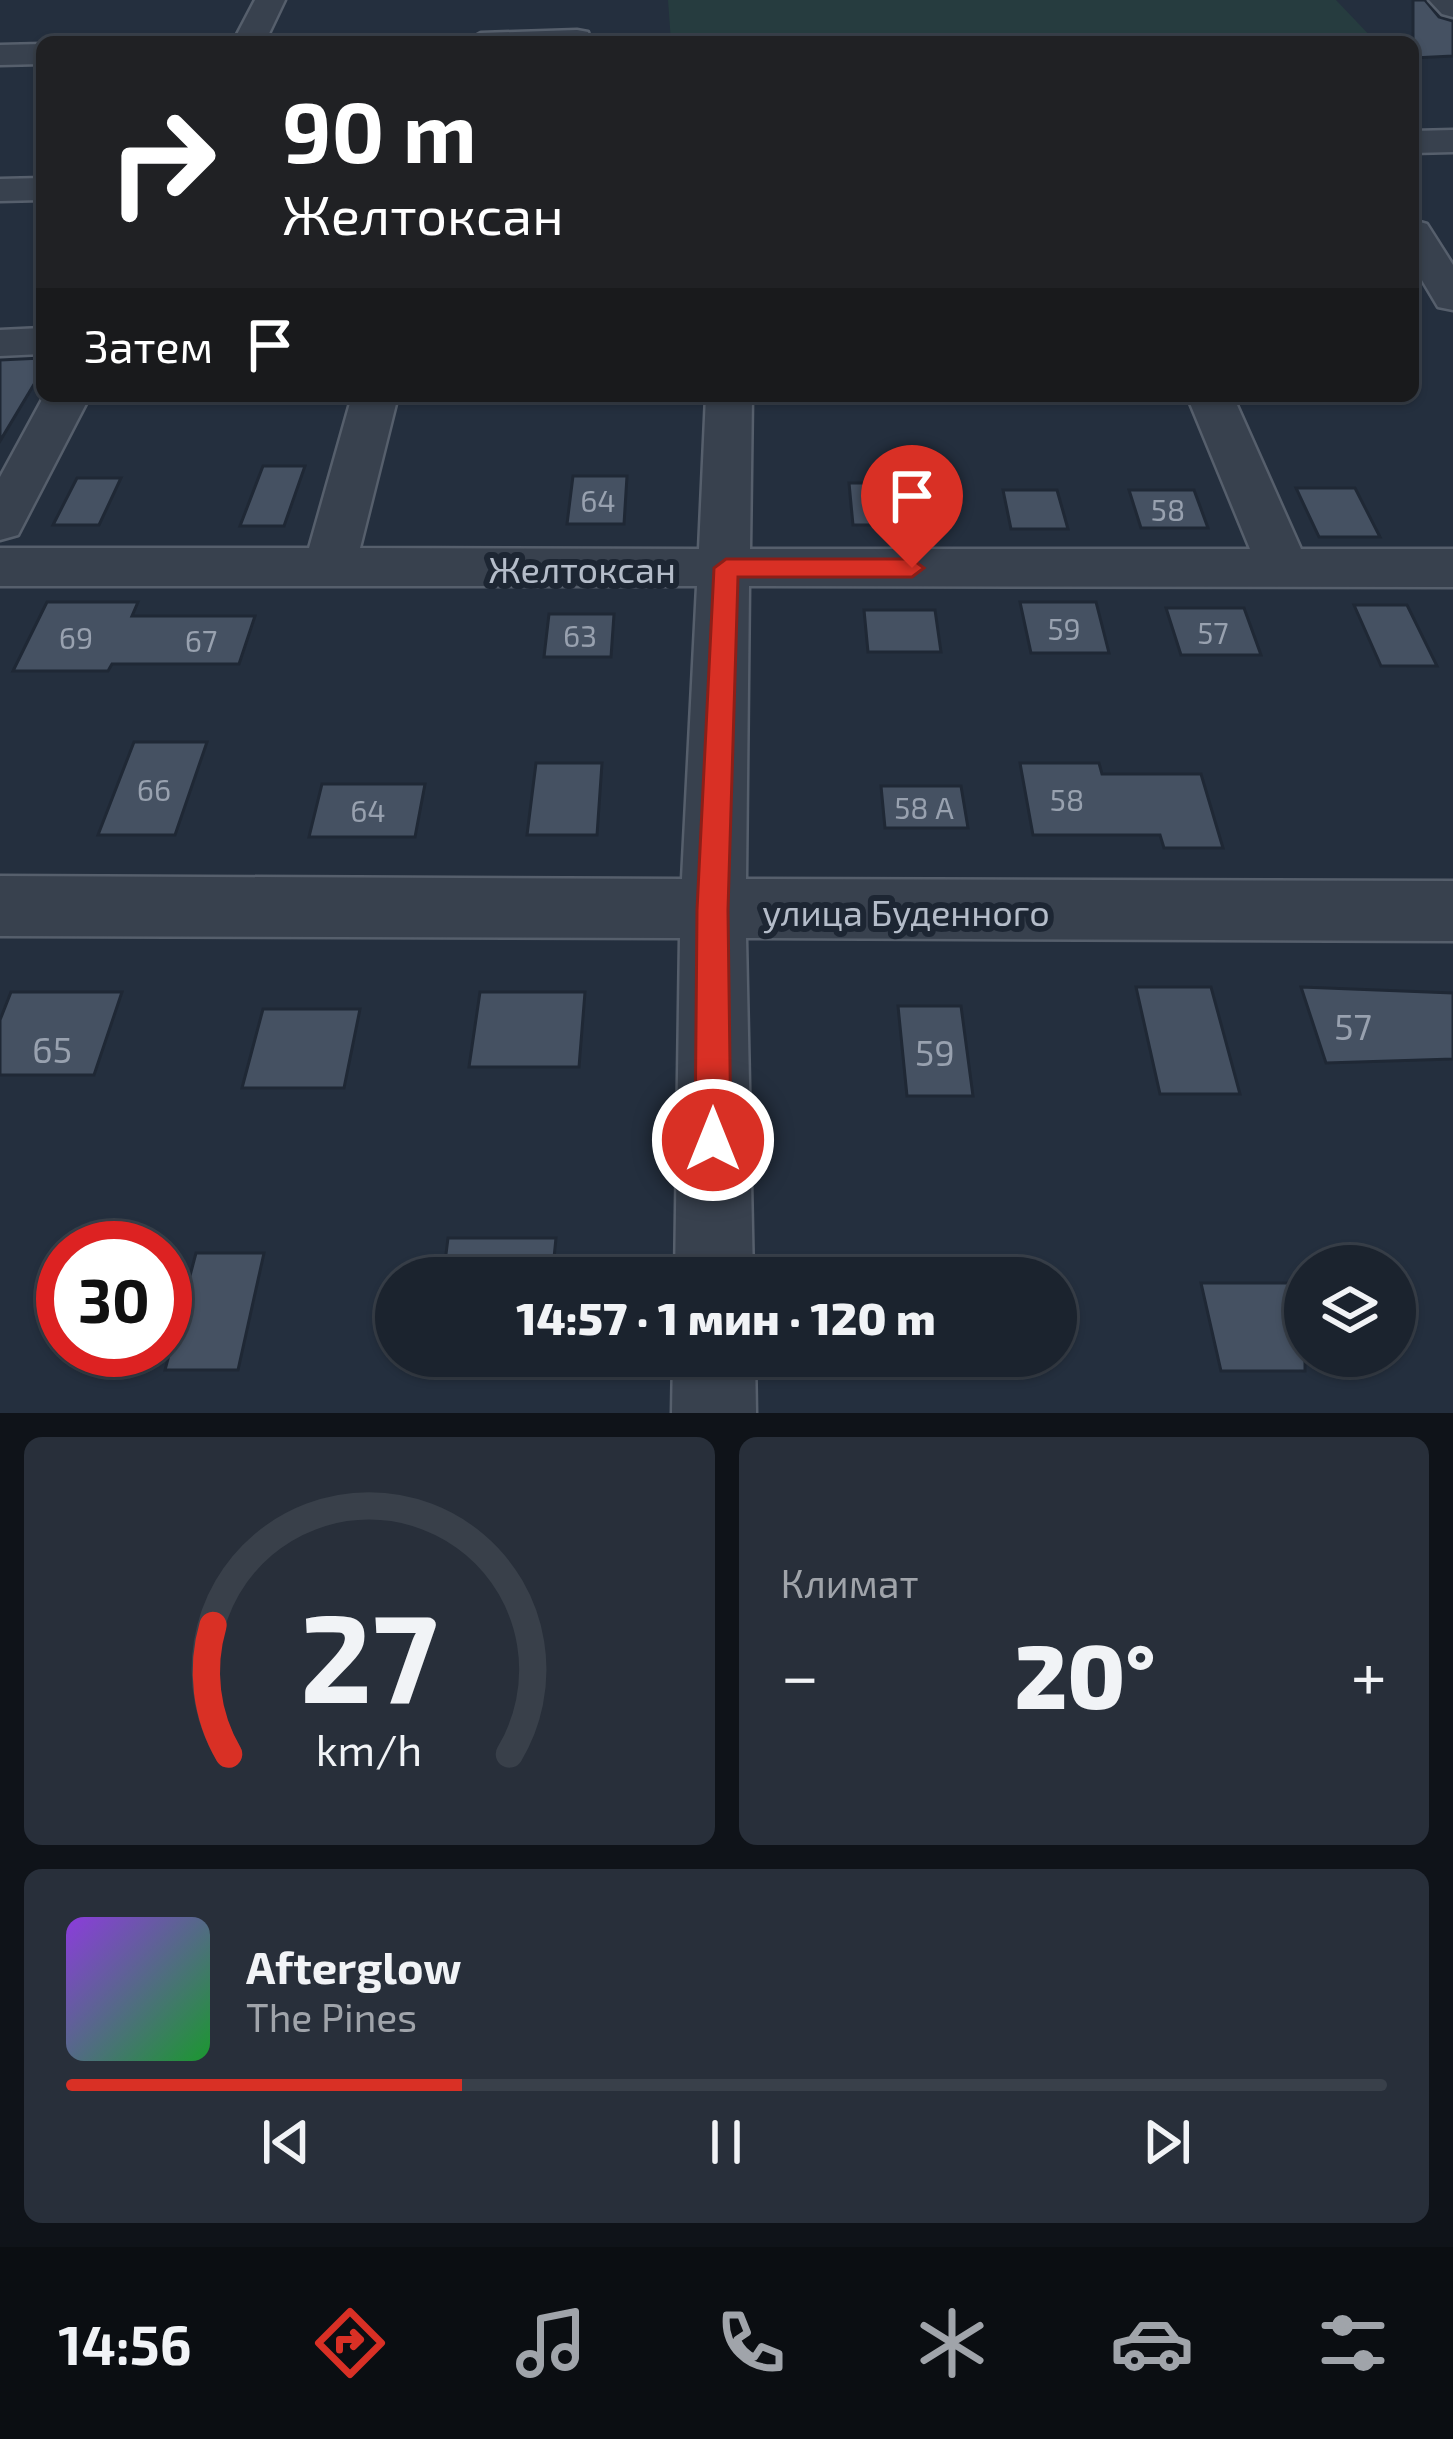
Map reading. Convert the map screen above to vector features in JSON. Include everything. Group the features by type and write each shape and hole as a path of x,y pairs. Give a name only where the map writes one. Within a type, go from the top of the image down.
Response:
{"street":[{"path":"252,36 270,0"},
{"path":"1444,0 1453,8"},
{"path":"0,55 36,54"},
{"path":"1419,142 1453,141"},
{"path":"0,190 36,189"},
{"path":"1419,242 1453,302 1419,306"},
{"path":"0,343 36,341"},
{"path":"0,522 64,402"},
{"path":"329,570 374,402"},
{"path":"714,1257 712,910 729,402"},
{"path":"1213,402 1284,568"},
{"name":"Желтоксан","path":"0,567 1453,568"},
{"name":"улица Буденного","path":"0,907 1453,910"},
{"path":"714,1377 714,1413"}],"green space":[{"path":"668,0 1336,0 1370,36 671,36"}],"building":[{"path":"1413,0 1425,0 1439,17 1453,21 1453,56 1419,58 1419,36 1413,36"},
{"path":"36,358 36,381 0,441 0,360"},
{"path":"263,466 305,466 284,526 240,526"},
{"path":"573,476 627,476 624,524 567,524"},
{"path":"77,478 121,478 99,525 53,525"},
{"path":"849,483 918,483 925,525 853,525"},
{"path":"1296,488 1355,488 1380,537 1319,537"},
{"path":"1003,490 1057,490 1068,529 1011,529"},
{"path":"1129,490 1194,490 1208,528 1141,528"},
{"path":"47,602 138,602 132,616 255,616 239,664 112,664 108,671 13,671"},
{"path":"1020,602 1096,602 1109,653 1031,653"},
{"path":"1354,605 1407,605 1437,666 1381,666"},
{"path":"1166,608 1244,608 1261,655 1181,655"},
{"path":"864,610 935,610 941,652 868,652"},
{"path":"549,614 614,614 611,657 544,657"},
{"path":"134,742 207,742 175,835 98,835"},
{"path":"536,763 602,763 597,835 527,835"},
{"path":"1020,763 1099,763 1102,774 1201,774 1223,848 1164,848 1160,835 1033,835"},
{"path":"322,784 425,784 415,837 309,837"},
{"path":"881,786 961,786 968,828 885,828"},
{"path":"1136,987 1211,987 1240,1094 1160,1094"},
{"path":"1301,987 1453,993 1453,1059 1326,1063"},
{"path":"11,992 122,992 94,1075 0,1075 0,1020"},
{"path":"480,992 585,992 579,1067 469,1067"},
{"path":"898,1006 961,1006 973,1096 907,1096"},
{"path":"263,1009 360,1009 344,1088 242,1088"},
{"path":"448,1238 556,1238 554,1257 446,1257"},
{"path":"196,1253 264,1253 238,1370 192,1370"},
{"path":"1201,1283 1284,1283 1284,1371 1221,1371"}],"route":[{"path":"713,1140 712,910 726,568 912,568"}]}
